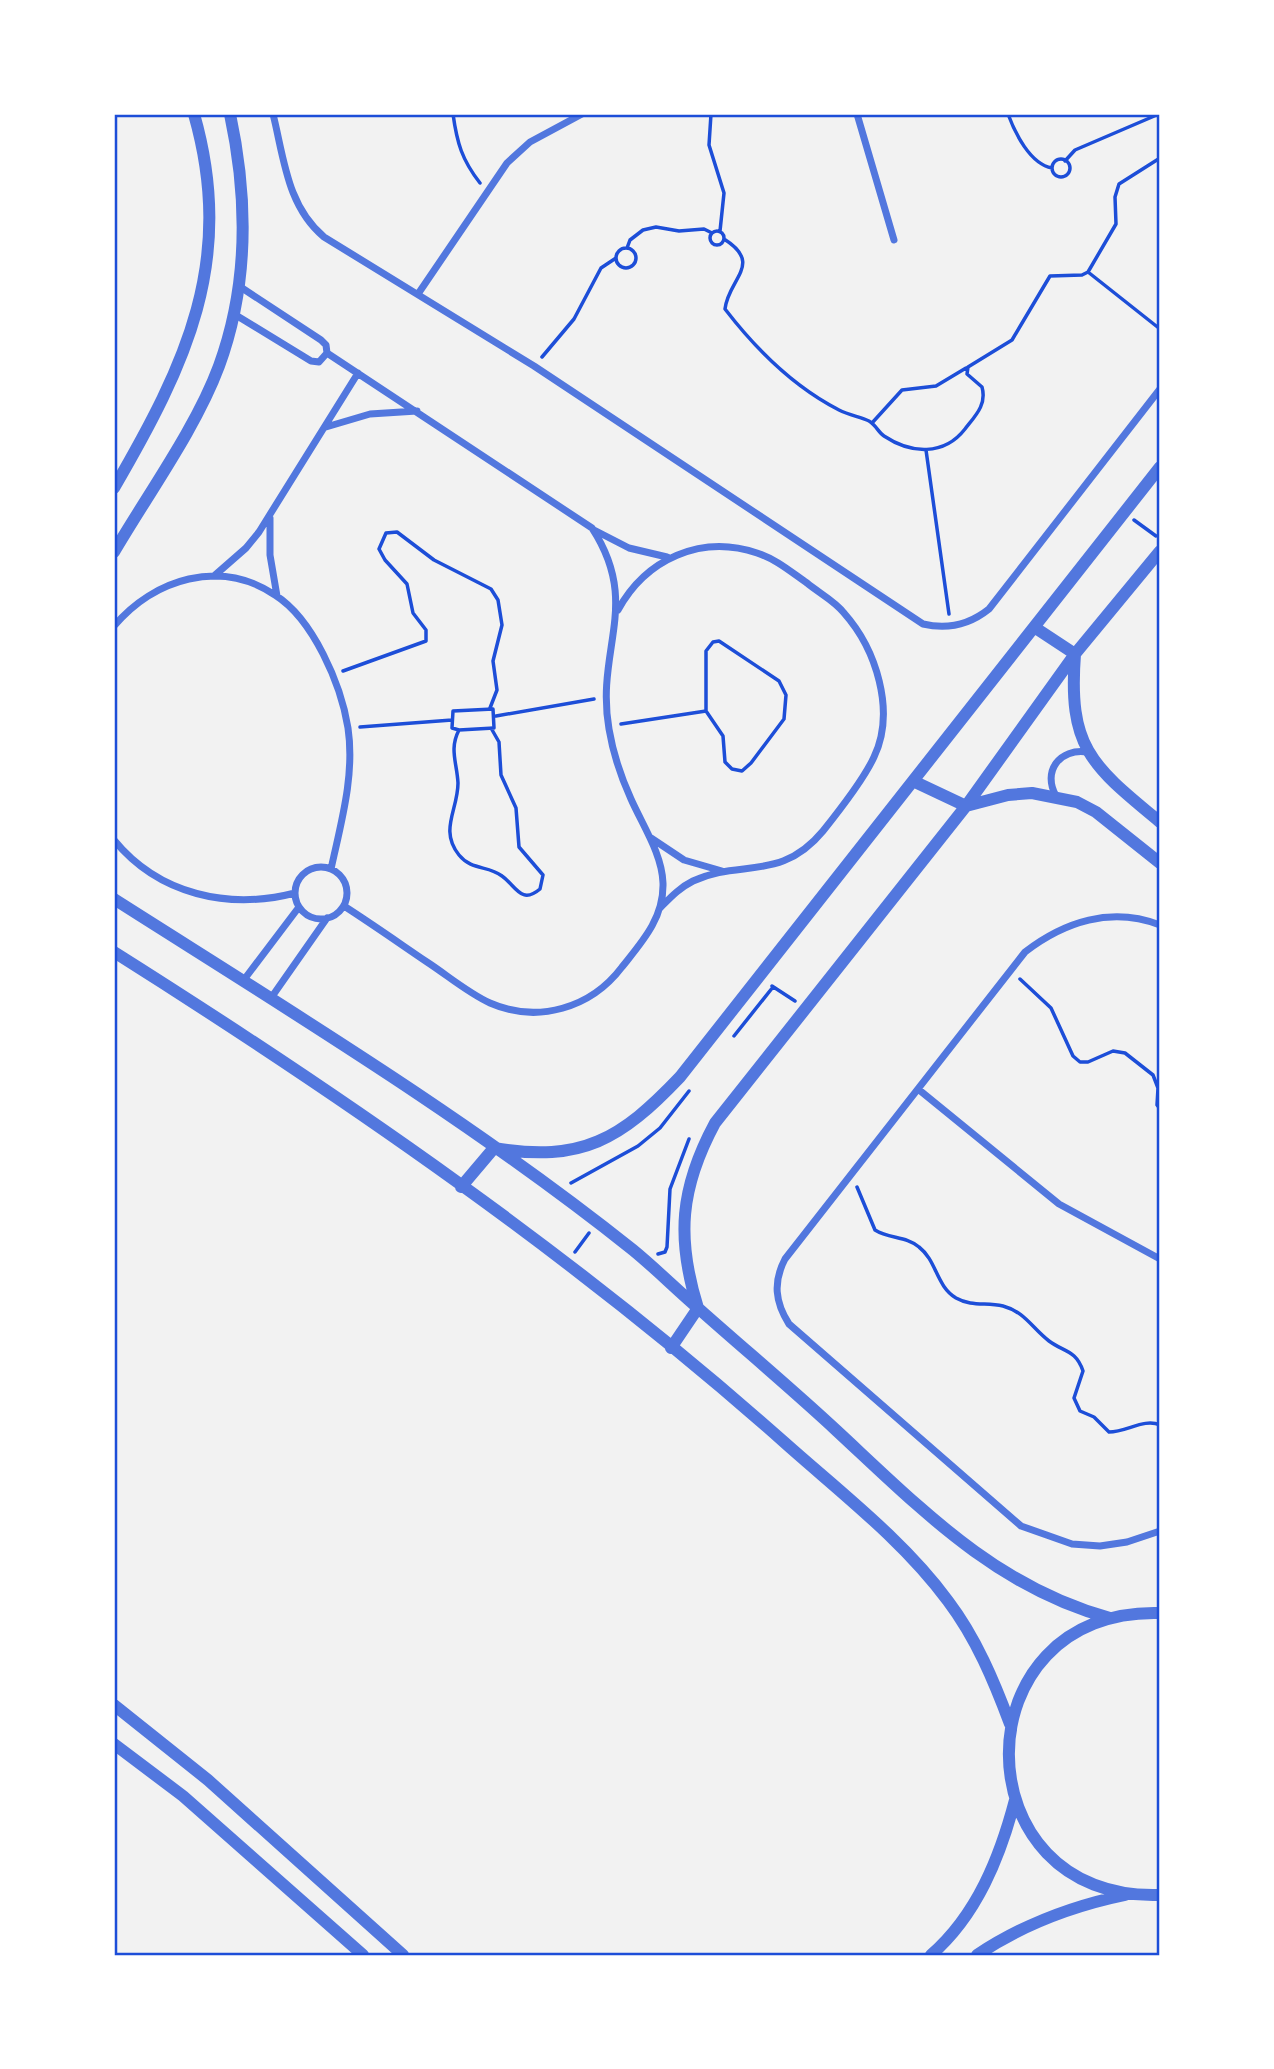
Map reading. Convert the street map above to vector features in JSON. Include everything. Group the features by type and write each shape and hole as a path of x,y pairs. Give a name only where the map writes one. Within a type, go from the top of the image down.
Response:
{"street":[{"path":"114,488 185,353 198,311 206,267 209,222 207,178 194,114"},
{"path":"114,552 194,417 218,369 234,314 244,241 243,197 230,114"},
{"path":"273,114 294,199 306,220 324,237 534,366 911,618 937,627 950,627 971,621 989,609 1160,389"},
{"path":"418,294 486,190 507,163 530,142 582,114"},
{"path":"856,114 894,240"},
{"path":"234,314 311,361 319,362 327,353 326,345 321,340 239,286"},
{"path":"327,353 592,528 629,548 668,557"},
{"path":"214,576 246,548 358,373"},
{"path":"325,427 370,414 417,411"},
{"path":"494,1148 528,1154 561,1153 594,1144 625,1129 680,1077 1160,467"},
{"path":"270,514 270,555 277,596"},
{"path":"592,528 612,567 618,611 610,650 606,697 608,726 620,774 659,859 663,884 660,909"},
{"path":"344,906 489,1002 533,1013 566,1008 597,993 614,978 648,933 660,909 677,891 692,881 726,871 753,870 778,863 802,850 821,832 874,757 880,735 881,690 868,647 842,610 779,563 748,550 714,547 668,557 639,579 618,611"},
{"path":"698,1308 688,1278 683,1246 684,1214 689,1182 715,1123 966,806 1075,654 1160,551"},
{"path":"114,626 147,594 168,584 214,576 247,582 277,596 300,619 333,674 348,729 349,778 331,869"},
{"path":"1034,628 1075,654"},
{"path":"1075,654 1073,701 1077,727 1087,752 1112,782 1160,822"},
{"path":"1056,796 1051,780 1056,763 1070,752 1087,752"},
{"path":"913,781 966,806 1008,795 1056,796 1096,812 1160,863"},
{"path":"648,836 684,860 726,871"},
{"path":"114,840 160,877 192,893 223,901 247,902 295,893"},
{"path":"327,918 308,916 299,907 295,893 304,874 317,868 331,869 345,885 344,906"},
{"path":"114,899 271,998 494,1148 597,1222 796,1393 956,1539 995,1568 1038,1592 1110,1618"},
{"path":"271,998 327,918 344,906"},
{"path":"243,981 299,907"},
{"path":"1160,925 1123,916 1096,918 1070,924 1035,944 1011,970 779,1271 777,1299 789,1324 1021,1526 1059,1541 1100,1546 1127,1542 1160,1531"},
{"path":"114,952 278,1056 461,1187 741,1404 919,1566 948,1601 973,1640 1010,1724"},
{"path":"918,1089 1059,1204 1160,1259"},
{"path":"461,1187 494,1148"},
{"path":"670,1348 698,1308"},
{"path":"1160,1613 1110,1618 1075,1634 1045,1657 1018,1700 1010,1724 1008,1762 1015,1800 1033,1834 1059,1863 1104,1888 1129,1894 1160,1895"},
{"path":"114,1705 208,1780 403,1955"},
{"path":"114,1744 183,1796 363,1955"},
{"path":"931,1955 961,1923 979,1895 999,1854 1015,1800"},
{"path":"977,1955 1023,1929 1057,1914 1129,1894"}],"path":[{"path":"453,114 456,145 466,165 486,190"},
{"path":"710,114 709,145 723,193 720,231 724,239 737,249 743,263 740,278 726,302 728,313 755,346 792,379 839,410 872,423 882,435 916,450 946,446 978,415 984,393 978,382 967,374 968,367"},
{"path":"1008,114 1038,162 1052,168 1056,176 1065,176 1070,168 1065,161"},
{"path":"1052,168 1056,161 1065,161 1075,150 1160,114"},
{"path":"872,423 902,390 936,386 1012,340 1050,276 1082,275 1088,272 1116,224 1115,197 1119,184 1160,158"},
{"path":"534,366 574,319 601,268 616,258 620,251 627,248 630,240 643,230 656,227 704,229 712,233 720,231"},
{"path":"712,233 711,241 714,244 724,239"},
{"path":"616,258 623,267 631,267 636,256 627,248"},
{"path":"1088,272 1160,329"},
{"path":"926,450 950,627"},
{"path":"1124,513 1160,539"},
{"path":"333,674 426,641 426,630 413,613 407,584 385,560 379,549 386,533 397,532 434,560 491,589 498,600 502,625 493,661 497,690 490,708"},
{"path":"713,642 725,643 779,681 786,695 784,719 742,771 732,769 725,762 723,736 706,711 706,651 713,642"},
{"path":"496,716 606,697"},
{"path":"490,708 496,716 496,725 491,728 453,730 452,713 456,710 490,708"},
{"path":"608,726 706,711"},
{"path":"348,729 452,720"},
{"path":"460,730 453,750 457,789 449,820 455,849 475,868 504,877 519,895 534,894 540,890 543,875 519,847 516,808 501,775 499,742 491,728"},
{"path":"1011,970 1051,1008 1073,1056 1080,1062 1088,1062 1113,1051 1125,1053 1153,1075 1158,1087 1157,1105 1160,1110"},
{"path":"759,977 806,1009"},
{"path":"730,1041 774,987"},
{"path":"784,1010 792,999"},
{"path":"571,1191 573,1180 609,1165 649,1137 695,1084"},
{"path":"654,1253 665,1252 667,1247 670,1189 690,1136"},
{"path":"852,1174 871,1225 881,1234 917,1245 933,1264 944,1288 954,1297 966,1303 992,1304 1014,1310 1033,1323 1049,1340 1075,1355 1083,1371 1074,1398 1080,1411 1094,1417 1109,1432 1125,1431 1146,1422 1160,1425"},
{"path":"565,1265 597,1222"}]}
